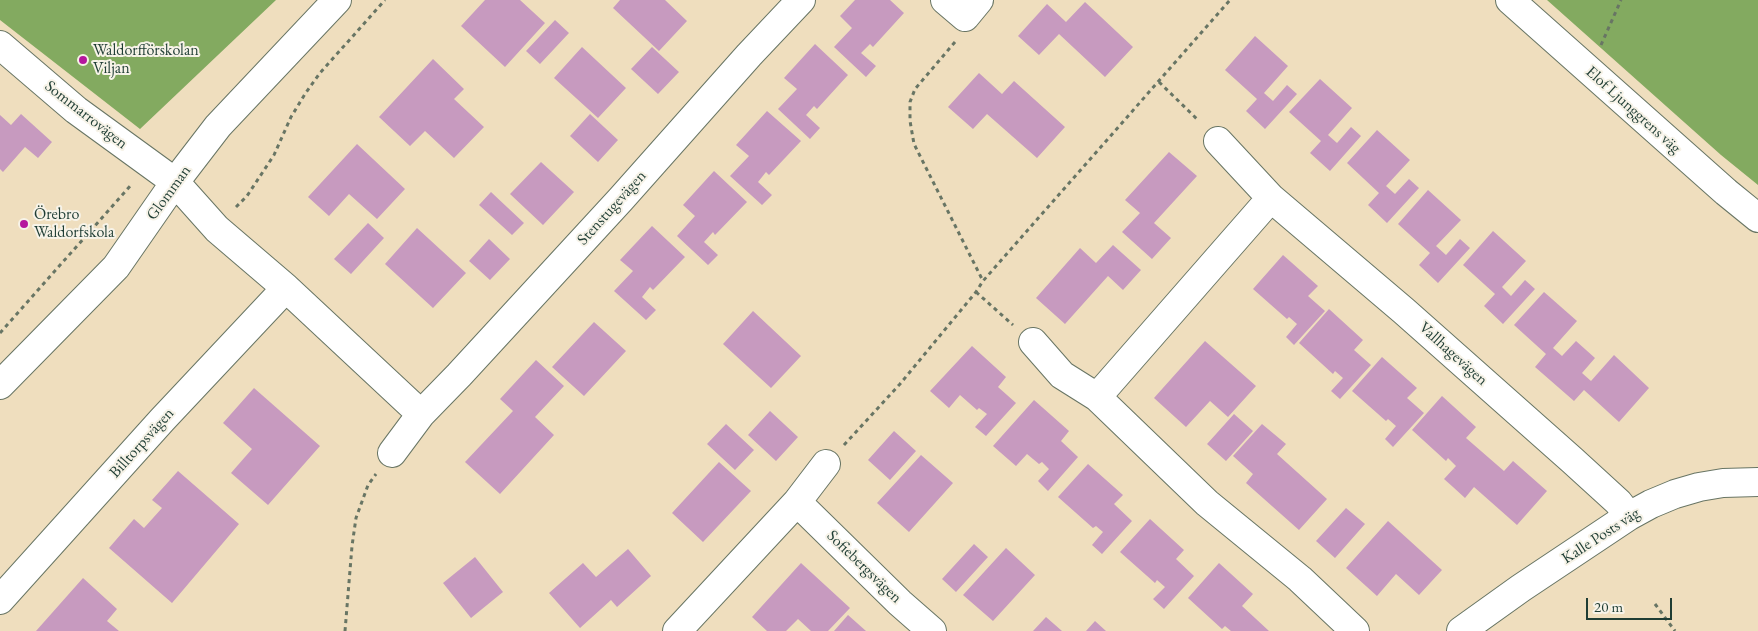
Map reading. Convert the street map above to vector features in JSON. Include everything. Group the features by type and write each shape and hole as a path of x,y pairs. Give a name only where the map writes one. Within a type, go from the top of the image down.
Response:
{"street":[{"name":"Glomman","path":"0,385 116,267 175,182 218,126 337,0"},
{"name":"Stenstugevägen","path":"392,452 420,414 459,375 621,200 749,55 801,0"},
{"path":"945,0 965,17 979,0"},
{"name":"Elof Ljunggrens väg","path":"1510,0 1726,192 1758,218"},
{"name":"Sommarrovägen","path":"0,45 76,110 175,182"},
{"name":"Vallhagevägen","path":"1218,141 1271,198 1404,311 1550,440 1618,502 1629,516"},
{"path":"175,182 217,229 286,288 420,414"},
{"path":"1097,397 1271,198"},
{"name":"Billtorpsvägen","path":"0,600 162,420 286,288"},
{"path":"1033,342 1062,375 1097,397 1208,503 1300,579 1355,631"},
{"path":"677,631 797,502 826,464"},
{"name":"Kalle Posts väg","path":"1461,631 1521,588 1629,516 1651,504 1675,494 1723,483 1758,482"},
{"name":"Sofiebergsvägen","path":"797,502 900,603 932,631"}],"path":[{"path":"234,210 247,196 274,155 291,117 320,73 385,0"},
{"path":"826,464 900,384 983,281 1230,0"},
{"path":"1578,60 1600,48 1621,0"},
{"path":"958,38 915,89 910,102 910,120 914,144 983,281"},
{"path":"1159,81 1218,141"},
{"path":"0,333 132,183"},
{"path":"976,292 1033,342"},
{"path":"345,631 356,518 368,485 392,452"},
{"path":"1655,604 1675,631"}],"green space":[{"path":"0,0 276,0 140,129 0,20"},
{"path":"1547,0 1758,0 1758,185 1721,155"}],"building":[{"path":"485,0 520,0 545,23 505,67 461,26"},
{"path":"620,0 665,0 687,21 659,51 613,8"},
{"path":"855,0 890,0 904,13 873,47 870,44 861,53 876,66 866,77 834,47 852,28 840,16"},
{"path":"1085,2 1133,47 1105,77 1059,34 1039,55 1018,36 1047,4 1066,22"},
{"path":"555,20 569,33 540,64 526,51"},
{"path":"1255,36 1288,66 1264,93 1273,101 1287,85 1297,94 1265,129 1246,111 1257,99 1225,70"},
{"path":"815,44 848,75 817,109 814,106 806,115 820,128 810,139 778,109 797,89 784,78"},
{"path":"582,47 626,88 598,118 554,78"},
{"path":"652,47 679,72 658,94 631,69"},
{"path":"433,59 464,89 454,99 484,127 454,158 425,131 410,146 379,117"},
{"path":"979,73 1002,94 1014,81 1065,127 1037,158 987,114 973,129 948,107"},
{"path":"1320,79 1352,108 1328,135 1337,143 1351,127 1361,136 1330,171 1310,153 1321,141 1289,112"},
{"path":"767,111 801,141 769,175 766,172 758,182 772,195 762,205 730,176 749,156 736,145"},
{"path":"21,114 52,142 38,158 25,147 3,172 0,169 0,115 11,125"},
{"path":"590,114 618,140 598,162 570,136"},
{"path":"1377,130 1410,160 1386,186 1395,194 1409,179 1419,188 1387,223 1368,205 1379,193 1347,163"},
{"path":"357,144 405,189 377,219 349,194 329,216 308,197"},
{"path":"1169,152 1197,176 1154,223 1171,238 1152,259 1122,232 1140,213 1125,200"},
{"path":"541,162 574,192 543,225 510,194"},
{"path":"714,171 747,202 715,235 713,232 704,242 718,255 708,265 677,236 695,216 683,205"},
{"path":"1428,190 1461,220 1436,246 1446,255 1460,239 1470,248 1438,283 1419,265 1430,253 1398,224"},
{"path":"491,192 524,223 512,235 479,205"},
{"path":"368,223 384,238 351,274 334,259"},
{"path":"652,226 685,257 653,290 650,287 642,297 656,310 646,320 614,291 633,271 620,260"},
{"path":"417,228 466,273 433,308 385,264"},
{"path":"1493,231 1526,261 1502,287 1511,296 1525,280 1535,289 1503,324 1484,306 1495,294 1463,265"},
{"path":"489,239 510,259 490,280 469,261"},
{"path":"1113,245 1141,270 1123,290 1108,276 1065,324 1036,298 1080,248 1096,263"},
{"path":"1283,255 1318,286 1308,296 1325,311 1294,345 1286,337 1297,324 1289,317 1287,319 1253,289"},
{"path":"1544,292 1577,321 1553,348 1562,356 1576,341 1595,358 1582,373 1591,381 1614,355 1649,388 1619,422 1584,390 1574,401 1535,367 1546,354 1514,325"},
{"path":"1329,309 1363,340 1354,350 1371,365 1340,399 1331,391 1343,378 1335,371 1333,374 1299,343"},
{"path":"753,311 801,356 771,388 723,344"},
{"path":"594,322 626,351 584,396 552,367"},
{"path":"1205,341 1256,386 1228,417 1210,401 1186,427 1154,398"},
{"path":"972,346 1006,377 998,387 1016,403 986,436 975,427 987,414 979,408 977,410 960,395 949,408 930,391"},
{"path":"1382,357 1417,388 1407,398 1424,413 1393,447 1385,439 1396,426 1388,419 1386,421 1352,391"},
{"path":"536,360 564,386 535,417 554,435 500,494 465,462 513,411 500,399"},
{"path":"254,388 320,446 268,505 231,473 252,449 223,423"},
{"path":"1442,396 1476,427 1466,438 1504,471 1513,461 1547,491 1517,525 1474,487 1465,498 1444,479 1456,466 1448,458 1446,461 1412,430"},
{"path":"1034,400 1069,431 1061,441 1078,457 1048,491 1038,481 1049,469 1042,462 1039,464 1027,454 1016,466 993,446"},
{"path":"770,411 798,437 776,461 748,435"},
{"path":"1234,414 1253,431 1226,461 1207,444"},
{"path":"726,424 754,450 735,470 707,444"},
{"path":"1262,424 1286,444 1277,454 1327,499 1299,530 1246,483 1253,474 1233,456"},
{"path":"894,431 916,451 890,480 868,460"},
{"path":"921,455 953,483 909,532 877,503"},
{"path":"719,462 751,491 703,542 672,513"},
{"path":"1088,464 1123,495 1114,504 1132,521 1102,554 1092,545 1103,532 1096,526 1093,528 1058,497"},
{"path":"178,471 239,524 172,603 109,548 134,519 144,528 162,508 152,500"},
{"path":"1346,508 1365,524 1335,558 1316,541"},
{"path":"1150,519 1184,550 1176,559 1194,576 1164,609 1153,599 1165,587 1157,580 1155,583 1120,552"},
{"path":"1388,521 1442,570 1419,595 1396,574 1377,596 1346,568"},
{"path":"974,544 988,557 956,592 942,579"},
{"path":"1006,548 1035,575 993,621 963,595"},
{"path":"628,549 651,576 617,607 611,600 580,628 549,593 583,563 596,577"},
{"path":"475,557 503,592 471,618 443,583"},
{"path":"801,563 850,608 828,631 811,631 798,619 786,631 767,631 752,617"},
{"path":"1219,563 1253,594 1242,606 1269,631 1231,631 1225,626 1222,629 1188,598"},
{"path":"83,578 117,609 107,621 119,631 36,631"},
{"path":"848,615 866,631 834,631"},
{"path":"1046,617 1062,631 1033,631"},
{"path":"1095,621 1106,631 1086,631"}],"place":[{"name":"Waldorfförskolan Viljan","path":"83,60"},
{"name":"Örebro Waldorfskola","path":"24,224"}]}
